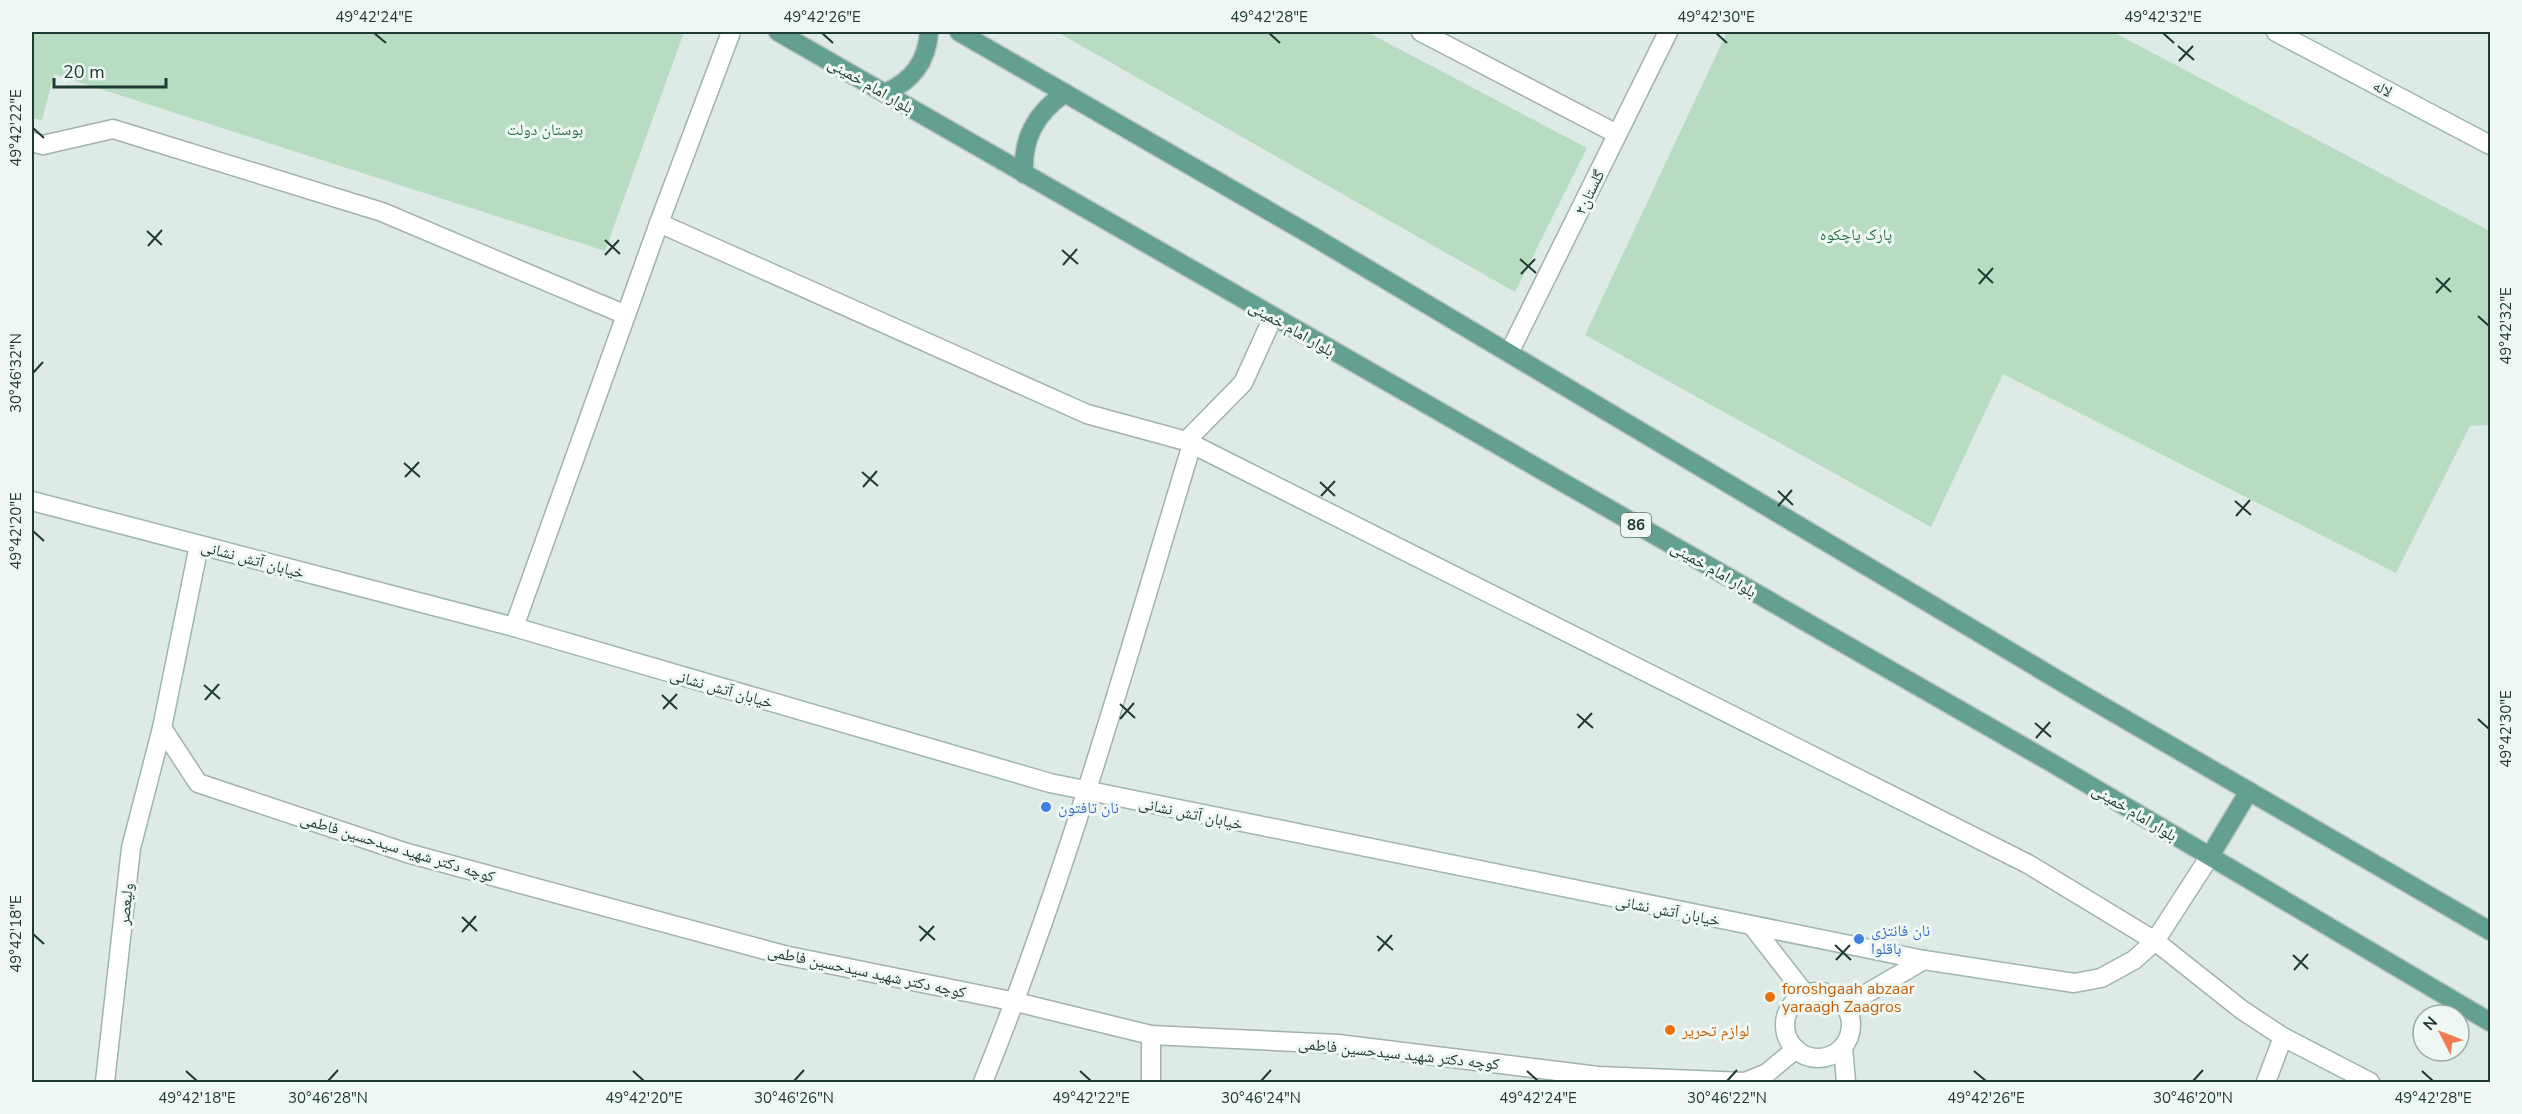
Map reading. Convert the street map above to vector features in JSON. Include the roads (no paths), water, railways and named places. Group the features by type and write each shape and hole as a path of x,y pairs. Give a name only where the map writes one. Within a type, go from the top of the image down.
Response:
{"main road":[{"name":"بلوار امام خمینی","path":"778,32 2042,757 2490,1022"},
{"path":"885,93 902,86 915,73 924,57 929,32"},
{"path":"959,32 1314,237 2085,696 2490,931"},
{"path":"1024,174 1023,157 1032,126 1041,112 1065,93"},
{"path":"2210,856 2249,791"}],"street":[{"path":"514,627 659,223 731,32"},
{"path":"1421,32 1617,134"},
{"name":"گلستان۲","path":"1509,353 1668,32"},
{"name":"لاله","path":"2276,32 2490,145"},
{"path":"32,142 43,145 113,129 382,212 626,315"},
{"path":"659,223 1087,414 1189,442 2028,864 2155,941 2242,1010 2283,1037 2370,1083"},
{"path":"984,1083 1016,1002 1087,791 1189,442 1243,383 1273,317"},
{"name":"خیابان آتش نشانی","path":"32,501 514,627 1050,783 1924,960 2074,983 2101,978 2134,960 2155,941 2210,856"},
{"path":"162,728 199,545"},
{"name":"کوچه دکتر شهید سیدحسین فاطمی","path":"162,728 198,783 408,853 784,955 1016,1002 1151,1035 1338,1044 1598,1076 1745,1082 1767,1073 1796,1049"},
{"name":"ولیعصر","path":"105,1083 131,848 162,728"},
{"path":"1753,927 1806,995"},
{"path":"1845,1006 1924,960"},
{"path":"1817,992 1828,993 1838,998 1845,1006 1850,1016 1849,1038 1835,1054 1814,1058 1796,1049 1789,1041 1786,1019 1789,1009 1796,1000 1817,992"},
{"path":"1151,1035 1152,1083"},
{"path":"2266,1083 2283,1037"},
{"path":"1843,1047 1846,1083"}],"place":[{"name":"نان تافتون","path":"1046,807"},
{"name":"نان فانتزی باقلوا","path":"1859,939"},
{"name":"foroshgaah abzaar yaraagh Zaagros","path":"1770,997"},
{"name":"لوازم تحریر","path":"1670,1030"}],"park label":[{"name":"بوستان دولت","path":"545,129"},
{"name":"پارک پاچکوه","path":"1856,234"}]}
